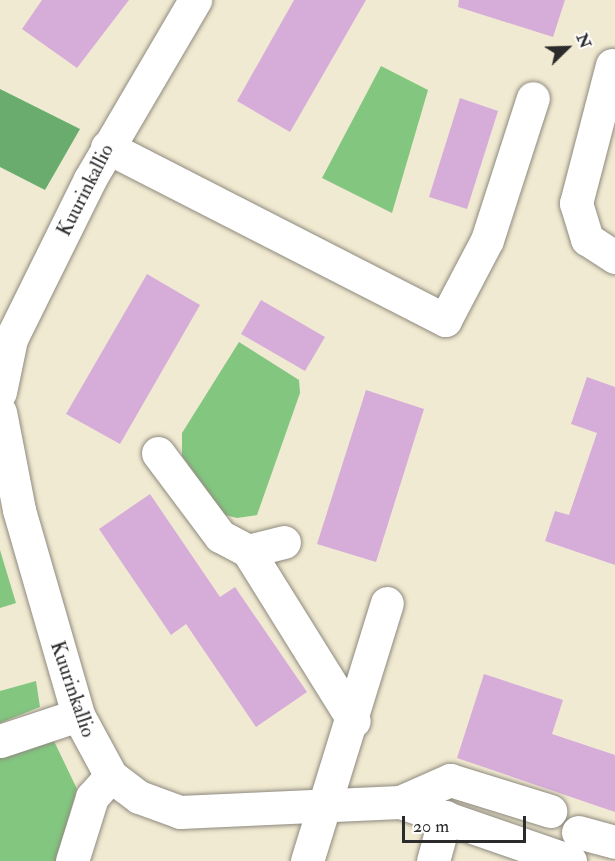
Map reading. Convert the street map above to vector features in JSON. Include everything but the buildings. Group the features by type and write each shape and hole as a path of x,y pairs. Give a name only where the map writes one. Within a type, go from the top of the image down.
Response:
{"street":[{"name":"Kuurinkallio","path":"0,392 11,339 108,147 195,0"},
{"path":"612,65 576,203 587,239 615,257"},
{"path":"108,147 446,320 487,240 533,98"},
{"name":"Kuurinkallio","path":"0,412 19,510 78,715 111,776 139,797 180,812 400,802"},
{"path":"158,453 220,536 248,550 354,721"},
{"path":"248,550 284,542"},
{"path":"307,861 354,721 387,603"},
{"path":"0,741 78,715"},
{"path":"72,861 92,797 111,776"},
{"path":"400,802 450,780 550,812"},
{"path":"400,802 446,818 574,847 615,842"},
{"path":"433,861 446,818"}],"green space":[{"path":"381,66 428,90 392,213 322,178"},
{"path":"0,89 80,129 45,190 0,167"},
{"path":"239,342 299,380 300,393 257,515 237,518 225,515 182,456 182,433"},
{"path":"0,550 16,603 0,608"},
{"path":"36,681 40,707 0,723 0,691"},
{"path":"53,739 77,789 56,861 0,861 0,746"}]}
